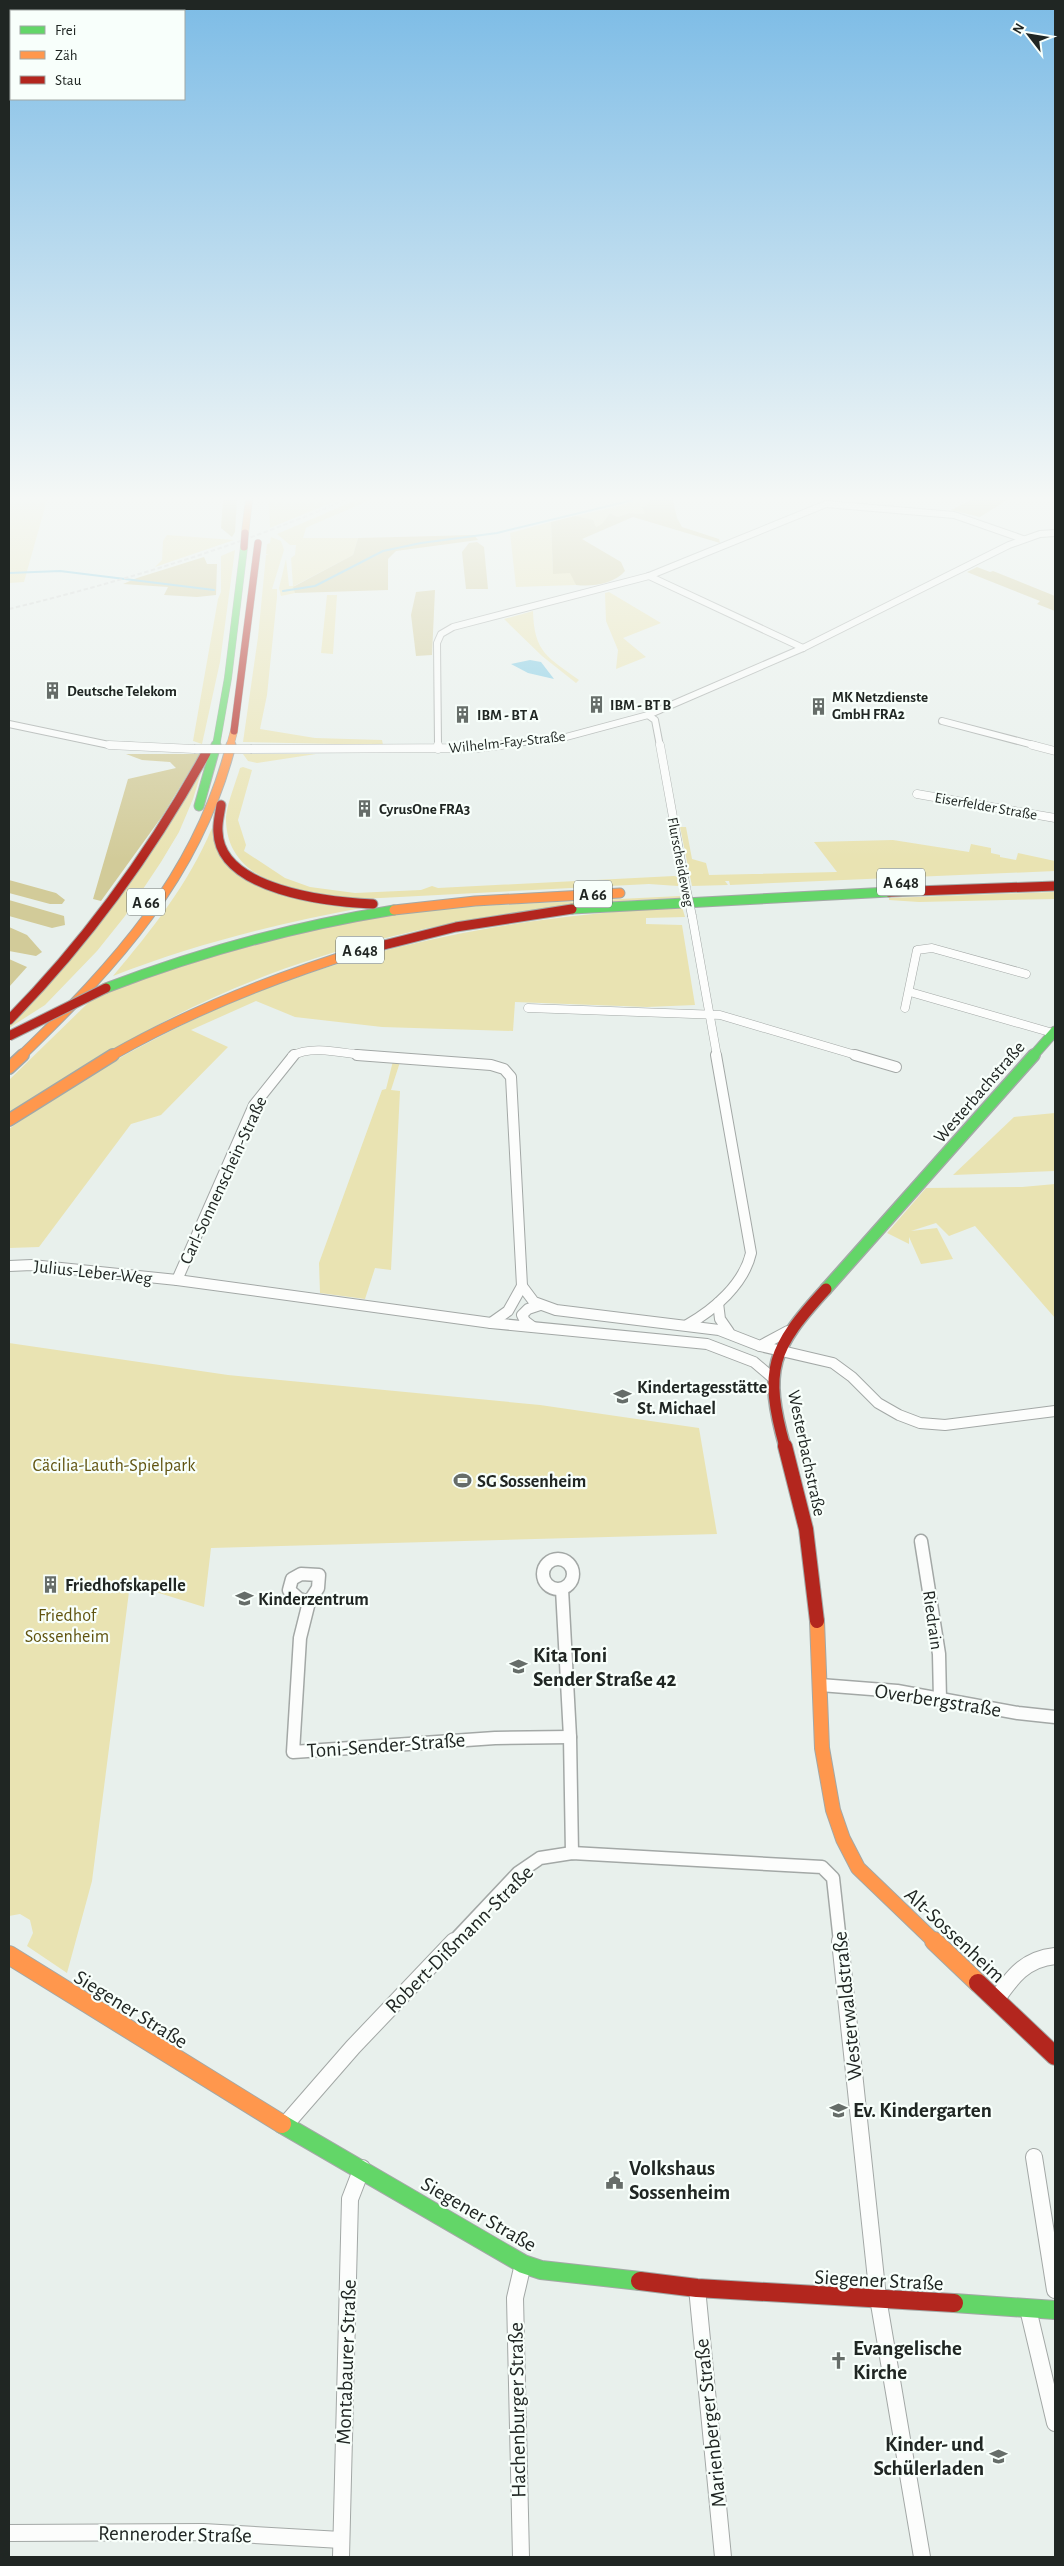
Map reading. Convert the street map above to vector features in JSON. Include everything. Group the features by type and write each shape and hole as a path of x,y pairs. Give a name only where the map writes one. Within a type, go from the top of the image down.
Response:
{"main road":[{"name":"A 66","path":"9,1052 99,961 131,922 165,873 194,819 203,795 222,715 234,620"},
{"name":"A 66","path":"250,620 229,757 227,782 216,826 224,851 246,874 278,891 315,901 363,904 440,903 635,893"},
{"path":"9,1020 41,988 69,954 165,824 196,774 222,715"},
{"name":"A 66","path":"9,1068 85,994 160,903 204,827 229,757"},
{"name":"A 648","path":"673,891 1055,876"},
{"name":"A 648","path":"9,1120 88,1068 194,1012 314,964 437,931 524,915 639,904 1055,886"},
{"name":"A 66","path":"9,1036 106,988 206,950 329,920 440,903"},
{"name":"Westerbachstraße","path":"837,1834 823,1763 815,1595 804,1515 784,1444 774,1379 778,1356 788,1331 1054,1032"},
{"name":"Alt-Sossenheim","path":"837,1834 858,1868 1055,2056"},
{"name":"Siegener Straße","path":"9,1955 285,2125 362,2168 523,2264 541,2270 697,2288 1055,2310"}],"street":[{"path":"438,749 437,643 446,630 485,620"},
{"path":"743,620 803,648"},
{"name":"Wilhelm-Fay-Straße","path":"9,724 109,745 194,749 438,749 510,745 566,738 648,715 803,648 860,620"},
{"name":"Flurscheideweg","path":"648,715 655,720 692,916 707,1014 751,1253 748,1265 718,1303 705,1315 685,1326"},
{"path":"942,720 1055,751"},
{"name":"Eiserfelder Straße","path":"917,794 1055,818"},
{"path":"906,1008 917,950 924,948 932,948 1026,974"},
{"path":"910,992 1054,1032"},
{"path":"528,1008 720,1015 896,1066"},
{"name":"Carl-Sonnenschein-Straße","path":"522,1286 514,1111 511,1078 508,1072 498,1066 490,1065 397,1059 311,1050 300,1051 290,1057 254,1105 177,1280 491,1323 707,1344 754,1362 774,1379"},
{"name":"Julius-Leber-Weg","path":"9,1266 32,1265 177,1280"},
{"path":"491,1323 508,1311 522,1286 530,1298 540,1305 592,1316 729,1332 778,1356"},
{"path":"718,1303 720,1319 729,1332"},
{"path":"533,1327 525,1321 522,1315 528,1309 540,1305"},
{"path":"760,1346 788,1331"},
{"name":"Carl-Sonnenschein-Straße","path":"754,1362 778,1356 799,1355 839,1367 878,1403 899,1415 920,1423 945,1425 1055,1411"},
{"name":"Riedrain","path":"922,1541 939,1654 940,1700"},
{"path":"562,1589 570,1737 572,1853"},
{"name":"Toni-Sender-Straße","path":"309,1602 300,1638 293,1752 495,1738 570,1737"},
{"name":"Overbergstraße","path":"820,1685 897,1691 940,1700 1055,1717"},
{"name":"Robert-Dißmann-Straße","path":"285,2125 358,2042 518,1873 540,1858 572,1853 822,1867 828,1871"},
{"name":"Westerwaldstraße","path":"828,1871 833,1878 878,2298 922,2557"},
{"path":"996,2000 1023,1965 1043,1956 1055,1956"},
{"path":"1034,2158 1055,2290"},
{"name":"Montabaurer Straße","path":"341,2557 350,2199 362,2168"},
{"name":"Hachenburger Straße","path":"521,2557 515,2298 523,2264"},
{"name":"Marienberger Straße","path":"697,2288 723,2557"},
{"path":"1028,2309 1055,2423"},
{"name":"Renneroder Straße","path":"9,2533 203,2532 341,2540"}],"green space":[{"path":"214,620 226,620 220,662 202,744 193,741"},
{"path":"260,620 275,620 267,695 260,729 315,738 382,740 383,745 243,742"},
{"path":"324,620 335,620 333,654 321,653"},
{"path":"505,620 534,620 536,636 545,653 579,680 576,683 542,656"},
{"path":"656,620 661,623 623,638 646,657 616,669 618,650 606,621"},
{"path":"243,754 316,754 257,763 248,761"},
{"path":"240,768 252,770 238,820 246,845 244,851 285,878 310,887 355,893 421,890 432,886 438,888 674,876 679,877 678,886 649,884 361,899 297,890 275,883 256,873 240,860 230,842 226,814"},
{"path":"201,773 193,799 179,832 125,916 97,951 45,1005 9,1028 9,1024 20,1015"},
{"path":"680,827 686,827 692,859 706,863 709,875 837,872 814,842 893,840 969,852 971,844 991,848 991,853 1000,855 1000,857 1016,860 1018,853 1055,861 1055,871 730,885 729,881 725,881 728,885 692,886"},
{"path":"212,828 249,881 366,907 301,920 206,944 113,976 155,924 181,887"},
{"path":"1055,892 1055,899 919,902 889,900 889,898"},
{"path":"680,896 681,898 549,908 483,918 418,930 353,947 290,967 229,991 169,1019 9,1113 9,1080 89,1002 120,987 229,947 293,931 386,914 458,907"},
{"path":"682,907 685,917 646,918 646,924 682,925 695,1005 647,1007 515,1002 513,1031 382,1027 295,1017 256,1001 191,1030 228,1047 161,1115 131,1124 39,1247 9,1248 9,1129 87,1077 166,1033 247,997 328,967 412,944 499,926 588,914"},
{"path":"393,1061 400,1062 391,1090 400,1091 391,1270 375,1268 365,1299 320,1293 319,1263 382,1090 386,1089"},
{"path":"1055,1113 1055,1171 953,1175 1014,1117"},
{"path":"1055,1184 1055,1318 975,1226 949,1236 936,1223 911,1231 937,1228 953,1259 921,1264 909,1237 909,1244 887,1233 926,1188 1022,1187"},
{"path":"9,1343 228,1375 540,1405 699,1428 717,1534 211,1548 204,1607 130,1584 92,1881 67,1973 27,1946 33,1933 30,1920 20,1914 9,1916"}],"shaded area":[{"path":"412,620 434,620 432,655 416,656"},
{"path":"126,754 200,754 163,815 101,901 93,899 128,779 176,768 170,762 142,760"},
{"path":"9,880 56,893 65,900 62,904 50,904 9,893"},
{"path":"9,900 64,916 65,925 52,928 9,916"},
{"path":"9,927 27,935 42,952 36,956 9,951"},
{"path":"9,959 27,967 9,987"}],"water":[{"path":"530,660 541,662 554,679 528,673 511,664"}],"traffic: fast":[{"path":"199,806 209,774 223,710 236,620"},
{"path":"572,909 674,902 889,892"},
{"path":"106,988 177,962 248,940 320,923 394,910"},
{"path":"826,1289 1055,1031"},
{"path":"282,2124 523,2264 541,2270 640,2281"},
{"path":"954,2303 1055,2310"}],"traffic: slow":[{"path":"9,1068 82,996 116,957 149,917 178,874 202,829 221,782 234,731"},
{"path":"394,910 475,901 620,893"},
{"path":"9,1120 93,1066 177,1021 265,982 360,951"},
{"path":"817,1621 822,1748 833,1810 843,1839 858,1868 978,1983"},
{"path":"9,1955 282,2124"}],"traffic: jam":[{"path":"234,731 248,620"},
{"path":"9,1020 59,965 119,888 171,812 206,753"},
{"path":"221,805 218,833 226,855 243,873 267,885 294,894 323,900 373,904"},
{"path":"889,892 1055,886"},
{"path":"360,951 456,927 572,909"},
{"path":"9,1036 106,988"},
{"path":"817,1621 806,1529 800,1497 777,1415 774,1375 777,1356 786,1337 798,1320 826,1289"},
{"path":"978,1983 1055,2056"},
{"path":"640,2281 697,2288 954,2303"}],"place":[{"name":"Deutsche Telekom","path":"53,691"},
{"name":"IBM - BT B","path":"596,705"},
{"name":"MK Netzdienste GmbH FRA2","path":"818,706"},
{"name":"IBM - BT A","path":"463,715"},
{"name":"CyrusOne FRA3","path":"365,809"},
{"name":"Kindertagesstätte St. Michael","path":"623,1397"},
{"name":"SG Sossenheim","path":"463,1481"},
{"name":"Friedhofskapelle","path":"51,1585"},
{"name":"Kinderzentrum","path":"244,1599"},
{"name":"Kita Toni Sender Straße 42","path":"519,1667"},
{"name":"Ev. Kindergarten","path":"839,2110"},
{"name":"Volkshaus Sossenheim","path":"615,2180"},
{"name":"Evangelische Kirche","path":"839,2360"},
{"name":"Kinder- und Schülerladen","path":"998,2456"}],"park label":[{"name":"Cäcilia-Lauth-Spielpark","path":"114,1465"},
{"name":"Friedhof Sossenheim","path":"67,1625"}]}
